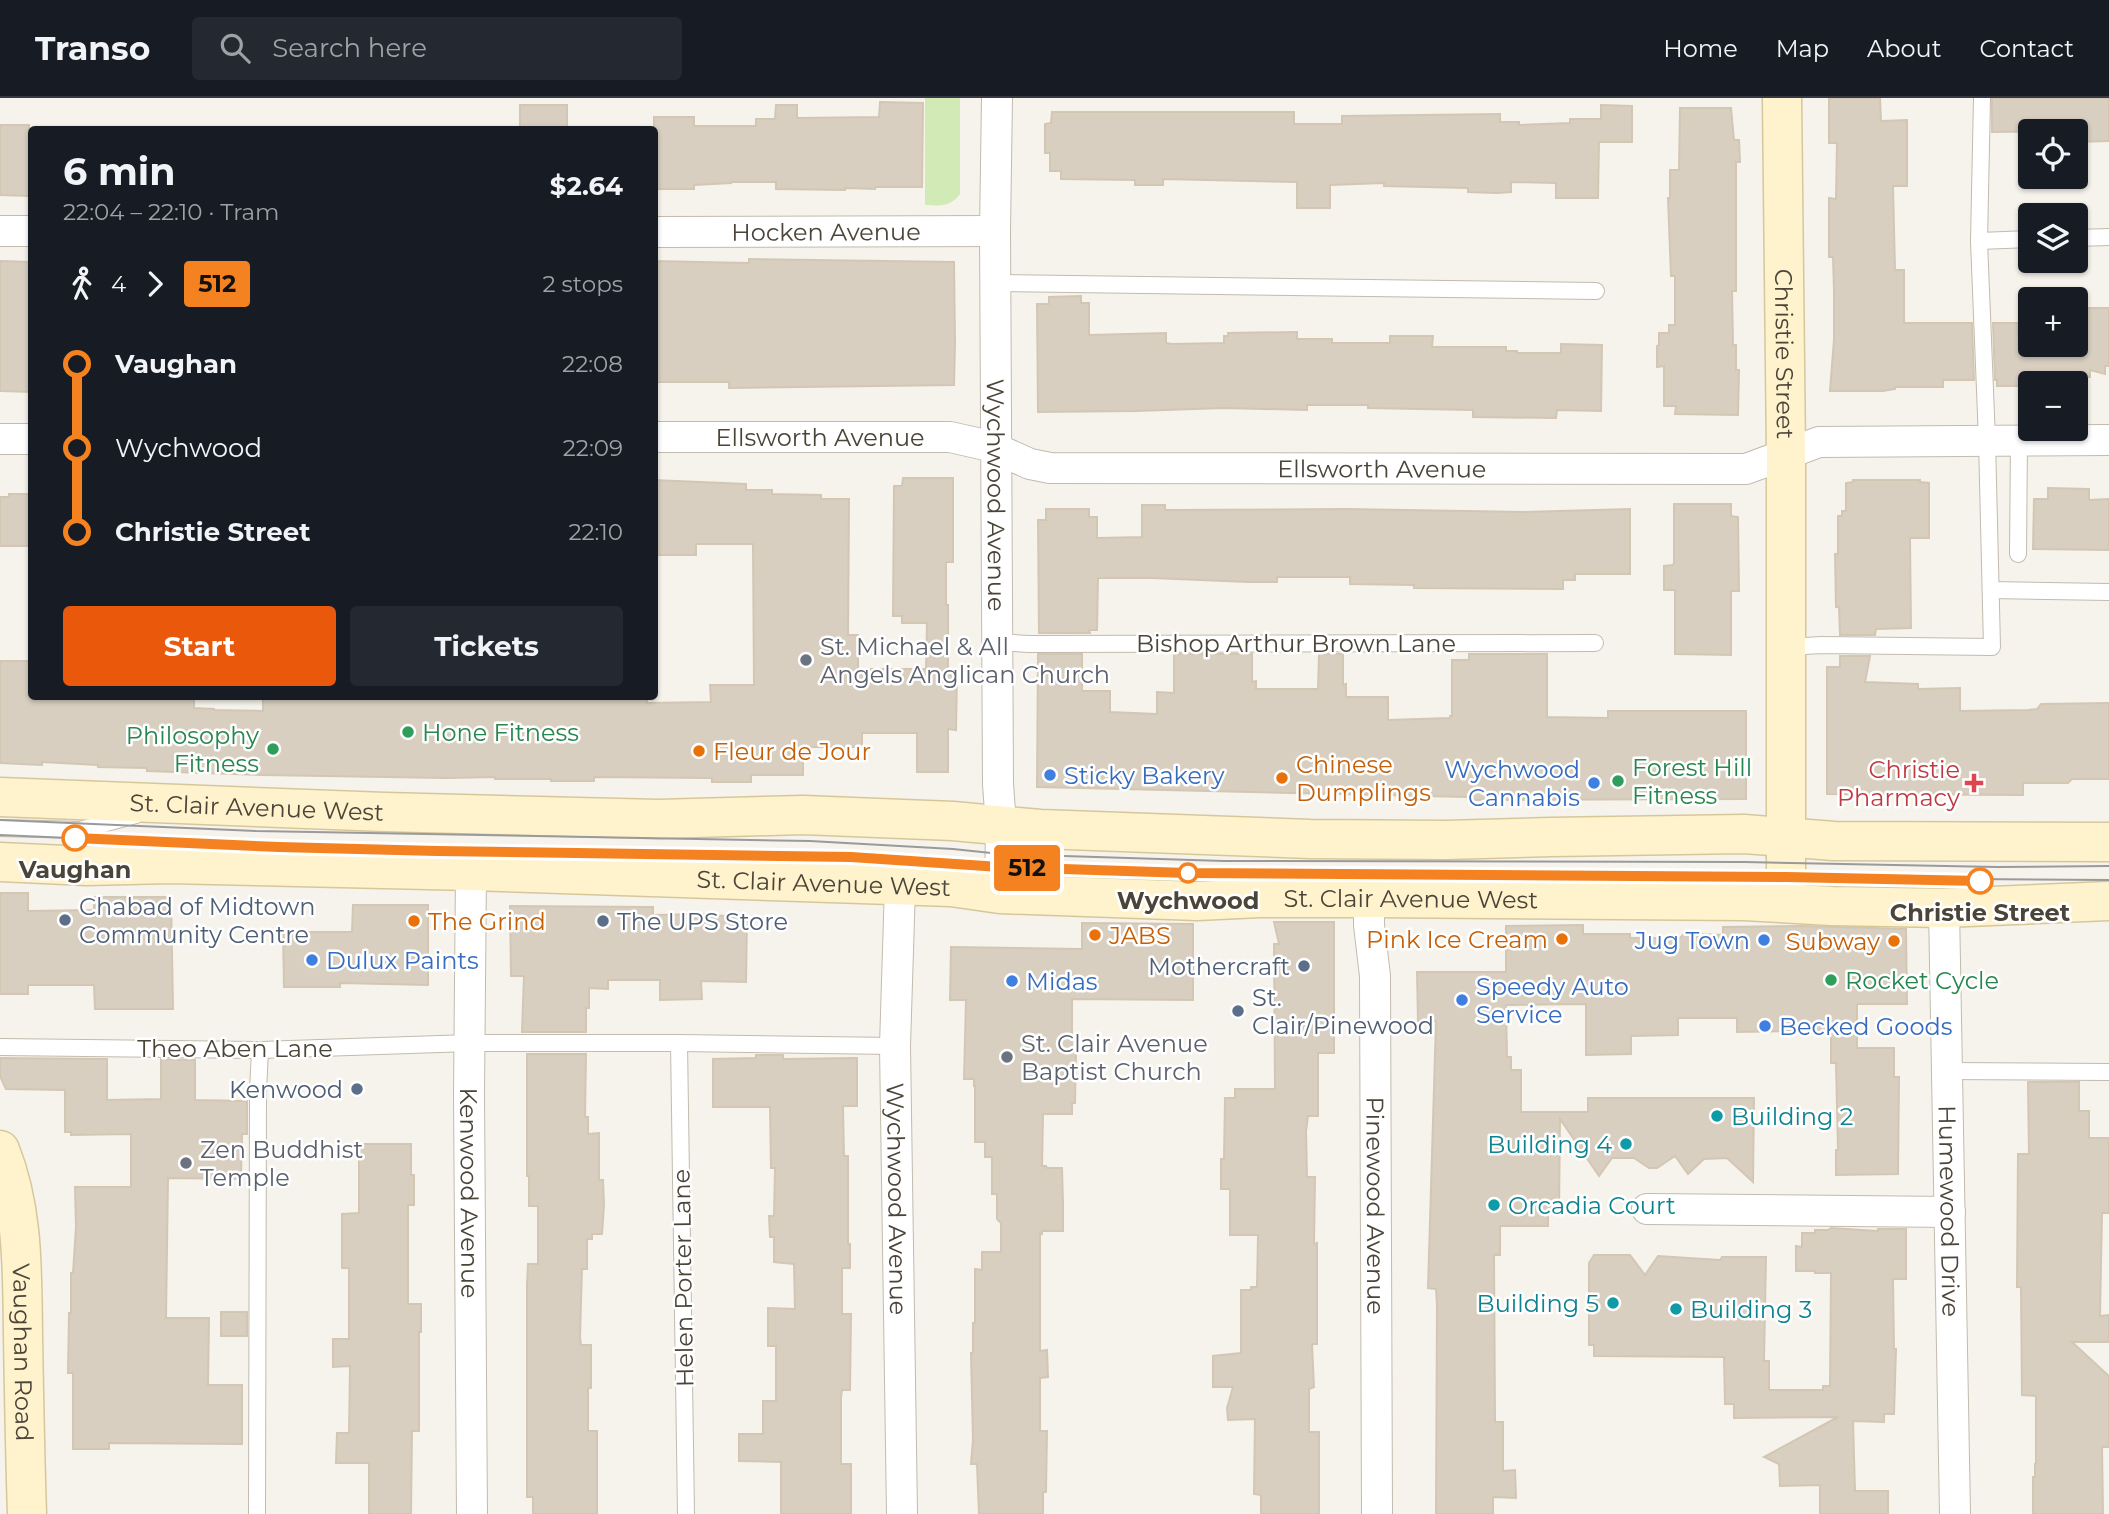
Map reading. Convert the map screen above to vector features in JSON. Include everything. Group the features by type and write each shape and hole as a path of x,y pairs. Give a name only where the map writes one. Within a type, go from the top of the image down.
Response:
{"main road":[{"name":"Christie Street","path":"1782,98 1786,455 1786,903"},
{"name":"St. Clair Avenue West","path":"0,797 658,819 803,815 953,821 1040,829 1310,839 1446,840 1730,835 1834,841 2109,842"},
{"name":"St. Clair Avenue West","path":"0,862 87,866 169,864 471,871 951,887 1000,894 1197,901 1369,898 1786,903 1944,908 2109,901"},
{"name":"Vaughan Road","path":"0,1150 16,1202 21,1252 27,1514"}],"street":[{"name":"Wychwood Avenue","path":"997,98 995,231 1000,894"},
{"path":"0,231 28,231"},
{"name":"Hocken Avenue","path":"658,232 995,231"},
{"name":"Ellsworth Avenue","path":"658,438 950,437 997,449 1030,464 1050,468 1746,469 1819,442 2018,440"},
{"path":"0,439 28,439"},
{"name":"Ellsworth Avenue","path":"2088,440 2109,440"},
{"name":"Kenwood Avenue","path":"471,871 468,1095 472,1514"},
{"name":"Wychwood Avenue","path":"900,886 895,1046 902,1514"},
{"name":"Pinewood Avenue","path":"1369,898 1375,976 1377,1514"},
{"name":"Humewood Drive","path":"1944,908 1955,1514"},
{"path":"1647,1209 1950,1212"}],"lane":[{"path":"1786,647 1992,647 1979,241 1982,98"},
{"path":"2088,238 2109,237"},
{"path":"1979,241 2018,239"},
{"path":"996,283 1596,291"},
{"path":"2018,554 2020,441"},
{"path":"1991,590 2109,592"},
{"name":"Bishop Arthur Brown Lane","path":"998,642 1595,643"},
{"path":"0,828 80,830 179,805"},
{"name":"Theo Aben Lane","path":"0,1047 260,1050 470,1043 895,1046"},
{"name":"Helen Porter Lane","path":"679,1043 686,1514"},
{"path":"257,1514 260,1050"},
{"path":"1946,1070 2109,1072"}],"green space":[{"path":"925,98 960,98 960,194 944,205 925,205"}],"building":[{"path":"1829,98 1880,98 1881,121 1907,120 1907,186 1893,186 1895,270 1904,270 1904,323 1972,323 1974,380 1943,380 1943,387 1830,391 1834,291 1833,257 1829,257 1829,198 1836,199 1837,143 1829,143"},
{"path":"1992,98 2109,98 2109,141 2088,142 2088,119 2018,119 2018,132 1992,132"},
{"path":"880,102 923,103 922,187 776,189 776,182 731,182 694,185 694,189 658,189 658,126 654,126 654,117 694,117 694,126 756,126 756,119 775,119 776,105 797,105 797,118 879,117"},
{"path":"520,105 567,105 567,126 520,126"},
{"path":"1601,105 1632,106 1632,142 1599,142 1598,198 1556,198 1556,183 1511,182 1511,192 1497,193 1468,192 1468,188 1384,186 1384,183 1330,185 1330,208 1297,208 1297,182 1163,179 1163,185 1135,185 1135,180 1061,179 1061,171 1050,171 1050,153 1045,153 1045,124 1051,123 1052,112 1294,112 1294,124 1342,124 1342,116 1500,114 1500,122 1519,122 1519,125 1570,123 1570,119 1601,119"},
{"path":"1680,108 1731,108 1734,140 1739,140 1740,162 1736,162 1736,291 1732,291 1733,345 1736,345 1736,370 1739,370 1738,415 1675,414 1676,406 1664,406 1664,366 1657,367 1657,346 1659,333 1669,333 1669,325 1675,325 1675,276 1671,276 1668,198 1670,170 1679,170"},
{"path":"0,125 29,125 28,196 0,195"},
{"path":"749,259 954,262 954,385 729,388 729,382 658,382 658,261 749,263"},
{"path":"0,261 28,262 28,392 0,391"},
{"path":"1081,296 1081,303 1089,303 1089,335 1166,333 1166,343 1172,344 1224,343 1224,336 1228,336 1228,333 1297,332 1297,339 1332,339 1332,343 1390,343 1390,336 1433,336 1432,347 1506,347 1506,351 1517,353 1561,353 1561,344 1602,345 1601,411 1557,410 1556,418 1473,417 1473,410 1368,408 1368,405 1307,405 1307,410 1224,408 1038,412 1037,304 1049,304 1049,297"},
{"path":"2088,308 2109,308 2109,366 2105,366 2105,374 2090,370 2088,377 2088,371 2018,371 2018,386 1997,386 1993,323 2018,323 2018,357 2088,357"},
{"path":"903,478 953,478 953,562 946,562 946,605 948,675 957,675 956,730 948,729 948,772 917,772 917,733 862,733 862,747 803,747 803,775 751,775 751,782 712,782 712,778 594,777 594,781 551,781 495,777 262,775 147,771 147,768 42,762 42,765 0,763 0,661 28,661 28,700 194,700 194,708 214,710 263,711 263,700 711,702 710,685 754,685 753,544 696,544 696,555 658,555 658,480 746,484 746,490 772,490 772,494 821,495 821,499 849,499 848,635 858,635 858,669 926,669 927,623 902,623 902,616 893,616 894,486 902,486"},
{"path":"1853,480 1920,480 1929,483 1929,538 1910,538 1911,628 1876,629 1875,635 1840,635 1839,607 1836,607 1835,554 1838,554 1838,516 1842,516 1842,511 1846,511 1846,483"},
{"path":"2048,488 2089,489 2089,500 2109,499 2109,550 2033,549 2034,499 2048,499"},
{"path":"9,494 28,494 28,546 0,546 0,497 9,497"},
{"path":"1674,504 1731,504 1731,516 1738,517 1739,591 1731,591 1731,655 1675,654 1675,590 1664,590 1664,566 1674,563"},
{"path":"1142,505 1165,505 1165,510 1524,512 1630,509 1630,574 1575,574 1575,580 1563,580 1563,589 1414,588 1414,585 1350,584 1350,577 1277,577 1277,582 1098,578 1097,630 1089,630 1090,633 1039,633 1038,520 1046,520 1046,509 1089,509 1089,517 1097,517 1097,538 1142,537"},
{"path":"1038,654 1082,654 1082,691 1110,691 1110,712 1157,714 1157,692 1174,693 1174,654 1252,654 1252,682 1256,681 1256,689 1318,689 1319,654 1343,654 1343,685 1346,684 1346,697 1388,697 1388,720 1450,718 1452,660 1469,660 1469,654 1547,654 1547,717 1608,718 1608,711 1746,711 1746,799 1468,800 1467,797 1037,787"},
{"path":"1840,656 1870,656 1865,682 1918,684 1918,689 1960,688 1960,711 2028,710 2037,709 2041,704 2109,703 2109,779 2023,783 2023,795 1827,794 1827,667 1840,667"},
{"path":"0,893 28,893 28,911 94,910 94,897 171,897 173,1009 95,1009 94,985 28,985 28,994 0,994"},
{"path":"353,905 428,905 428,985 340,983 340,987 284,987 283,932 352,932"},
{"path":"510,906 653,907 653,915 703,914 747,918 746,982 701,981 702,999 660,1000 660,980 608,980 608,989 589,988 586,1032 522,1032 524,976 511,976"},
{"path":"1274,922 1334,922 1334,1053 1318,1053 1318,1116 1308,1116 1306,1131 1307,1177 1315,1177 1317,1344 1312,1344 1314,1387 1309,1389 1309,1432 1319,1432 1319,1514 1261,1514 1261,1495 1254,1494 1255,1419 1228,1420 1227,1408 1233,1387 1213,1387 1213,1356 1241,1353 1241,1290 1257,1287 1258,1235 1230,1235 1230,1189 1221,1189 1221,1159 1224,1159 1225,1098 1235,1098 1235,1089 1275,1089 1274,944 1279,944"},
{"path":"1082,923 1193,924 1193,1000 1072,999 1072,1052 1076,1052 1075,1103 1072,1103 1072,1114 1043,1114 1042,1166 1062,1168 1063,1231 1042,1231 1040,1234 1040,1351 1047,1350 1048,1377 1040,1378 1040,1431 1047,1431 1043,1514 979,1514 977,1464 971,1464 971,1353 975,1323 975,1269 982,1270 982,1252 1001,1252 1001,1223 997,1219 997,1194 992,1194 992,1157 985,1157 985,1142 975,1142 974,1079 964,1079 966,1000 950,1000 951,947 1082,949"},
{"path":"1583,925 1583,934 1630,934 1630,938 1723,935 1723,927 1906,929 1907,1004 1857,1004 1857,1048 1894,1048 1894,1077 1899,1077 1898,1174 1836,1175 1836,1063 1831,1063 1831,1033 1737,1032 1737,1018 1678,1018 1678,1035 1631,1036 1631,1054 1586,1055 1586,1004 1506,1005 1507,1057 1511,1057 1511,1070 1521,1070 1521,1112 1588,1112 1588,1098 1754,1098 1753,1182 1727,1158 1704,1159 1688,1174 1675,1156 1657,1168 1649,1168 1634,1158 1612,1158 1599,1176 1560,1119 1559,1212 1548,1212 1548,1226 1500,1226 1500,1255 1494,1255 1495,1422 1503,1422 1503,1471 1515,1470 1516,1498 1493,1497 1493,1514 1436,1514 1437,1305 1436,1289 1428,1288 1436,1021 1418,1021 1417,972 1506,972 1506,926"},
{"path":"527,1054 586,1054 585,1117 588,1117 588,1134 599,1133 599,1180 603,1180 604,1205 602,1234 592,1234 592,1239 587,1239 587,1269 582,1269 580,1337 581,1345 591,1345 588,1431 597,1431 597,1514 533,1514 533,1497 527,1497 527,1284 528,1264 538,1264 538,1206 529,1206"},
{"path":"756,1055 783,1055 783,1059 857,1058 857,1106 843,1106 844,1156 848,1156 850,1268 842,1268 842,1314 851,1314 850,1390 842,1390 841,1398 841,1464 851,1464 851,1514 781,1514 781,1462 739,1461 739,1434 763,1434 763,1401 776,1401 776,1346 768,1346 768,1308 795,1309 794,1264 774,1262 774,1237 770,1237 769,1216 774,1216 775,1168 771,1168 770,1107 713,1107 713,1059 756,1058"},
{"path":"0,1058 107,1059 107,1100 161,1099 161,1059 195,1060 195,1100 247,1101 247,1134 242,1134 241,1179 168,1178 166,1318 209,1318 208,1385 242,1385 242,1444 109,1443 109,1449 73,1449 73,1373 68,1373 71,1273 76,1227 75,1187 131,1187 131,1134 71,1135 71,1132 65,1132 65,1090 6,1089 0,1076"},
{"path":"2028,1082 2079,1082 2079,1111 2089,1111 2089,1138 2109,1138 2109,1213 2102,1213 2100,1316 2109,1315 2109,1342 2072,1342 2109,1376 2109,1447 2102,1447 2103,1514 2033,1514 2036,1396 2022,1395 2021,1287 2017,1287 2018,1154 2029,1154"},
{"path":"359,1144 411,1144 414,1205 408,1205 408,1304 421,1304 421,1332 419,1431 412,1431 411,1514 369,1514 369,1463 336,1463 337,1433 349,1433 350,1366 333,1367 333,1339 349,1339 349,1268 342,1268 342,1214 359,1213"},
{"path":"1831,1228 1878,1231 1906,1229 1906,1279 1893,1279 1896,1349 1894,1414 1884,1414 1884,1422 1853,1421 1855,1491 1888,1491 1888,1514 1820,1514 1820,1485 1780,1486 1779,1464 1764,1457 1838,1417 1734,1418 1734,1404 1725,1404 1724,1357 1594,1356 1594,1345 1589,1345 1589,1263 1594,1255 1630,1255 1645,1275 1658,1256 1720,1260 1722,1257 1766,1257 1764,1361 1769,1361 1769,1390 1823,1390 1823,1386 1830,1386 1831,1273 1796,1271 1796,1246 1802,1247 1802,1233 1815,1233 1815,1230"},
{"path":"221,1312 247,1312 247,1336 221,1336"}],"tram line":[{"path":"0,820 256,831 810,841 1001,854 1224,861 2109,866"},
{"path":"0,835 279,847 543,854 851,857 1000,867 1188,873 2109,880"},
{"name":"512","path":"75,838 542,854 851,857 1000,867 1188,873 1980,881"}],"place":[{"name":"St. Michael & All Angels Anglican Church","path":"806,660"},
{"name":"Hone Fitness","path":"408,732"},
{"name":"Philosophy Fitness","path":"273,749"},
{"name":"Fleur de Jour","path":"699,751"},
{"name":"Sticky Bakery","path":"1050,775"},
{"name":"Chinese Dumplings","path":"1282,778"},
{"name":"Forest Hill Fitness","path":"1618,781"},
{"name":"Wychwood Cannabis","path":"1594,783"},
{"name":"Christie Pharmacy","path":"1974,783"},
{"name":"Vaughan","path":"75,838"},
{"name":"Wychwood","path":"1188,873"},
{"name":"Christie Street","path":"1980,881"},
{"name":"Chabad of Midtown Community Centre","path":"65,920"},
{"name":"The Grind","path":"414,921"},
{"name":"The UPS Store","path":"603,921"},
{"name":"JABS","path":"1095,935"},
{"name":"Pink Ice Cream","path":"1562,939"},
{"name":"Jug Town","path":"1764,940"},
{"name":"Subway","path":"1894,941"},
{"name":"Dulux Paints","path":"312,960"},
{"name":"Mothercraft","path":"1304,966"},
{"name":"Rocket Cycle","path":"1831,980"},
{"name":"Midas","path":"1012,981"},
{"name":"Speedy Auto Service","path":"1462,1000"},
{"name":"St. Clair/Pinewood","path":"1238,1011"},
{"name":"Becked Goods","path":"1765,1026"},
{"name":"St. Clair Avenue Baptist Church","path":"1007,1057"},
{"name":"Kenwood","path":"357,1089"},
{"name":"Building 2","path":"1717,1116"},
{"name":"Building 4","path":"1626,1144"},
{"name":"Zen Buddhist Temple","path":"186,1163"},
{"name":"Orcadia Court","path":"1494,1205"},
{"name":"Building 5","path":"1613,1303"},
{"name":"Building 3","path":"1676,1309"}]}
